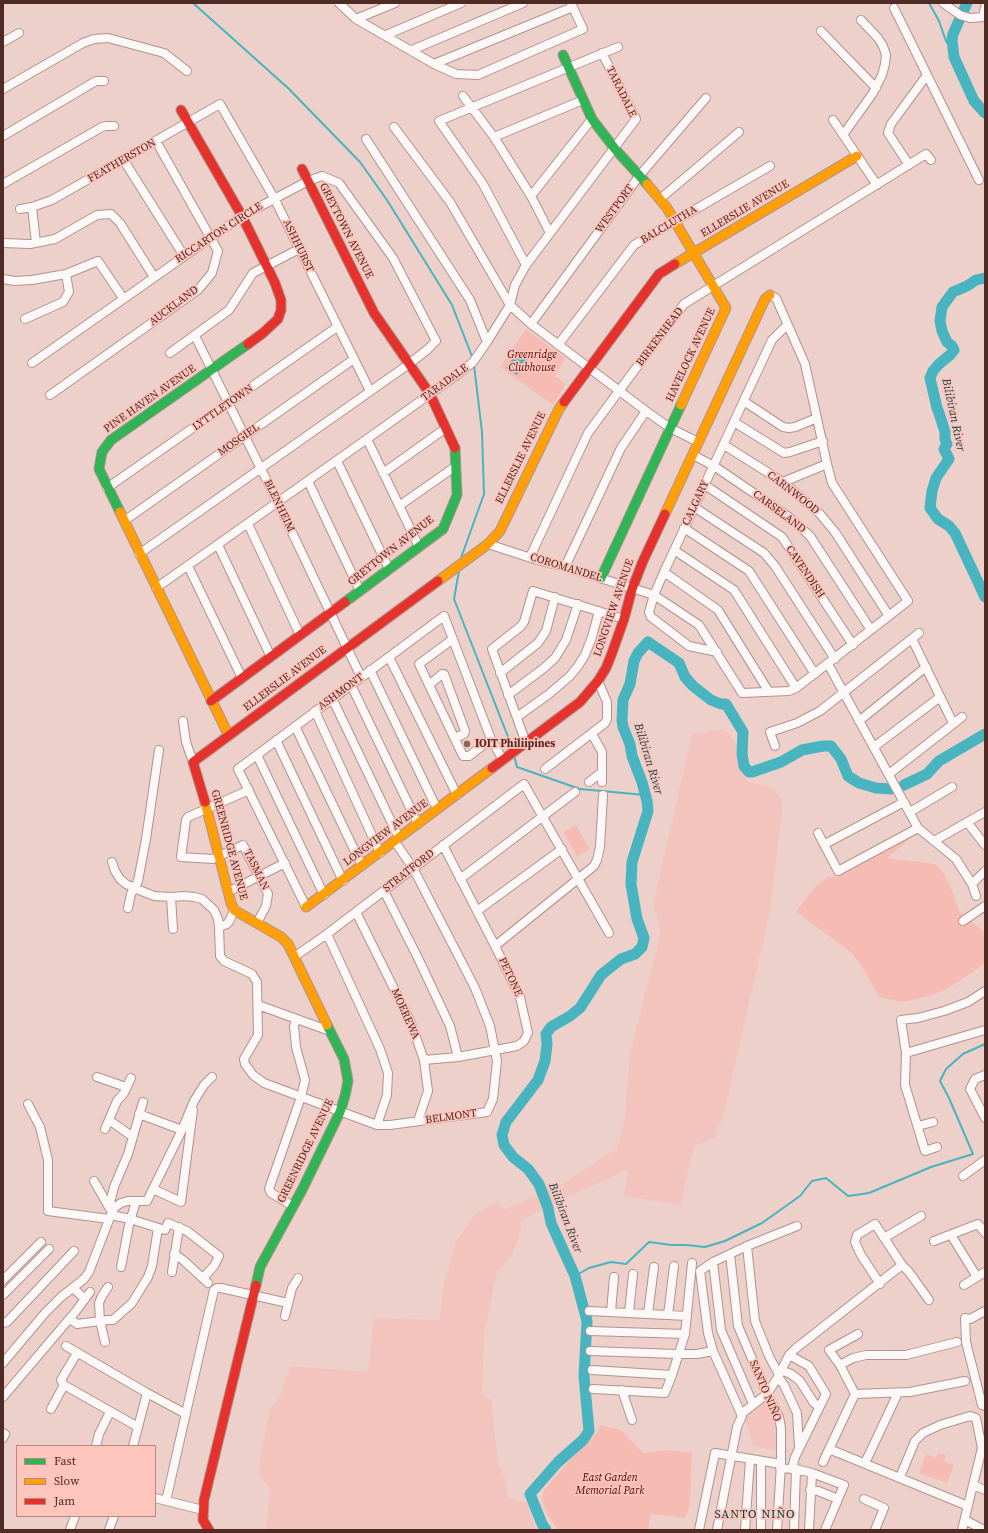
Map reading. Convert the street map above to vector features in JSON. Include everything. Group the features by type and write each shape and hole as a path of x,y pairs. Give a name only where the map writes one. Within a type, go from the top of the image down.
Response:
{"street":[{"path":"339,3 356,19 434,64 456,74 478,75 583,30 572,5 434,64"},
{"path":"356,19 395,3"},
{"path":"386,35 461,3"},
{"path":"412,50 523,3"},
{"path":"943,3 960,15 970,18 984,17 985,6"},
{"path":"894,8 979,180"},
{"path":"842,135 876,88 885,64 886,55 883,46 878,38 861,20"},
{"path":"821,31 876,88"},
{"path":"3,42 19,33"},
{"path":"3,89 84,43 94,39 108,38 164,53 187,71"},
{"path":"526,265 483,184 439,122 618,46"},
{"name":"TARADALE","path":"156,588 367,440 474,362 510,305 515,285 526,265 636,119 602,53"},
{"name":"HAVELOCK AVENUE","path":"563,55 592,119 614,149 640,175 660,199 675,221 726,308 601,578"},
{"path":"909,165 888,133 890,124 927,75"},
{"path":"3,136 96,81 104,81"},
{"path":"463,96 494,137 531,196 550,233"},
{"name":"WESTPORT","path":"530,324 640,175 706,98"},
{"path":"494,137 583,100"},
{"name":"FEATHERSTON","path":"20,209 32,207 66,193 220,104"},
{"name":"ASHHURST","path":"220,104 274,198 370,391"},
{"name":"PINE HAVEN AVENUE","path":"181,110 242,216 281,300 281,310 278,319 263,333 111,440 102,452 99,469 229,736"},
{"path":"531,196 592,119"},
{"path":"833,120 877,185"},
{"path":"3,184 102,127 114,126"},
{"path":"394,127 450,202 510,305 530,324 646,411 670,428 698,442"},
{"path":"660,199 739,132"},
{"path":"366,139 470,300 487,342"},
{"name":"AUCKLAND","path":"50,395 198,290 212,273 218,251 156,141"},
{"name":"BIRKENHEAD","path":"530,557 588,433 684,304 926,154 931,160"},
{"name":"ELLERSLIE AVENUE","path":"193,762 488,544 500,530 559,408 659,274 857,156"},
{"path":"123,159 184,256"},
{"name":"BALCLUTHA","path":"558,345 634,245 770,166"},
{"name":"GREYTOWN AVENUE","path":"211,701 443,529 457,495 455,448 430,394 374,313 302,169"},
{"name":"RICCARTON CIRCLE","path":"32,362 242,216 308,181 322,176 339,183 393,258 436,342 409,364"},
{"path":"32,207 36,244"},
{"path":"3,243 36,244 55,239 98,215 111,214 120,223 154,277"},
{"path":"170,353 229,310 254,273 299,248"},
{"path":"3,279 15,281 32,280 66,274 98,261 123,298"},
{"path":"25,319 63,302 69,292 66,274"},
{"path":"770,295 776,298 805,364 827,464 783,482"},
{"name":"LONGVIEW AVENUE","path":"306,907 343,881 580,702 598,681 606,668 624,619 632,589 643,561 765,299 770,295"},
{"name":"CALGARY","path":"717,652 688,646 651,617 649,612 654,595 664,572 734,422 745,402 772,340 787,325"},
{"name":"LYTTLETOWN","path":"107,488 337,327"},
{"name":"BLENHEIM","path":"195,336 278,503 361,677"},
{"name":"MOSGIEL","path":"124,521 354,359"},
{"path":"140,554 409,364"},
{"path":"745,402 783,426 789,428 817,418"},
{"path":"565,567 621,448 646,411"},
{"path":"734,422 784,453 822,441"},
{"path":"383,473 446,428"},
{"path":"367,440 418,547"},
{"name":"CARNWOOD","path":"724,444 783,482 820,514 835,532 890,616"},
{"name":"CARSELAND","path":"693,455 714,466 789,517 810,536 871,630"},
{"path":"337,461 389,569"},
{"name":"COROMANDEL","path":"488,544 654,595 699,625 742,693 789,691 796,688 835,659 908,601 832,483 827,464"},
{"path":"399,506 456,466"},
{"path":"308,481 360,591"},
{"name":"CAVENDISH","path":"704,485 782,538 853,644"},
{"path":"694,508 764,553 775,566 835,659"},
{"path":"248,524 300,635"},
{"path":"684,528 749,571 815,674"},
{"path":"218,545 271,657"},
{"path":"674,550 734,590 796,688"},
{"path":"188,566 242,678"},
{"path":"664,572 718,610 769,692"},
{"path":"526,743 492,649 520,627 524,622 533,591 624,619"},
{"path":"500,673 538,642 546,631 555,597"},
{"path":"508,695 555,658 566,640 578,604"},
{"path":"517,717 570,676 578,666 585,655 592,637 599,611"},
{"name":"ASHMONT","path":"249,790 238,769 444,616 453,639"},
{"path":"775,746 770,732 797,723 814,714 915,636 926,668 953,724"},
{"path":"491,739 469,756 463,756 419,664 453,639 491,739 503,760"},
{"path":"389,657 457,795"},
{"path":"828,664 918,828 956,859 972,884 976,896"},
{"path":"859,721 926,668"},
{"path":"370,670 437,809"},
{"path":"429,684 444,674 465,731 464,734 455,738"},
{"path":"544,769 605,723 607,719 607,702 598,681"},
{"path":"351,685 418,824"},
{"path":"874,747 940,697"},
{"name":"BELMONT","path":"258,1005 258,1035 244,1059 245,1064 253,1075 264,1083 377,1125 487,1112 493,1099 498,1061 490,1026 475,988 397,840 332,698"},
{"path":"315,711 380,853"},
{"path":"888,774 962,717"},
{"name":"GREENRIDGE AVENUE","path":"183,721 186,742 207,809 234,910 281,938 288,944 344,1059 348,1080 340,1112 293,1206 260,1267 204,1500 203,1520 210,1530"},
{"path":"295,726 362,866"},
{"path":"592,734 602,752 602,782"},
{"path":"276,740 343,881"},
{"path":"128,908 131,894 138,881 146,839 159,750"},
{"path":"257,755 324,894"},
{"path":"589,782 602,772"},
{"name":"STRATFORD","path":"294,957 384,891 524,784 543,816"},
{"path":"910,812 952,787"},
{"path":"249,790 306,907"},
{"name":"TASMAN","path":"249,790 188,817 186,820 181,858 213,859 243,845 268,894 266,906 257,923"},
{"path":"460,879 575,792"},
{"path":"495,946 594,866 600,847 603,796"},
{"path":"825,844 904,802"},
{"path":"934,841 985,812"},
{"path":"543,816 609,933"},
{"path":"967,822 985,845"},
{"path":"818,833 838,870 918,828"},
{"name":"PETONE","path":"424,1060 458,1057 517,1046 524,1041 528,1033 520,996 443,845"},
{"path":"477,910 562,849"},
{"path":"112,862 115,871 120,878 126,884 134,888 154,896 184,896 202,899 214,910 218,919 220,956 224,961 252,974 257,982 258,1005 330,1031"},
{"path":"228,892 285,863"},
{"path":"972,884 985,871"},
{"path":"384,891 450,1026 458,1057"},
{"path":"170,897 173,928"},
{"path":"964,921 985,906"},
{"path":"219,927 226,924 230,920 234,910"},
{"name":"MOEREWA","path":"356,912 411,1023 424,1060 428,1091 418,1121"},
{"path":"326,934 380,1049 388,1073 387,1096 377,1125"},
{"path":"937,1147 925,1151 906,1085 906,1053 901,1020 918,1018 968,1002 985,991"},
{"path":"293,1206 271,1192 269,1189 301,1097 305,1080 296,1047 294,1026 296,1019"},
{"path":"906,1053 985,1030"},
{"path":"985,1075 975,1079 970,1089 985,1118"},
{"path":"97,1077 126,1087"},
{"path":"110,1213 121,1203 128,1201 147,1201 182,1130 194,1101 204,1085 212,1077"},
{"path":"105,1128 117,1101 131,1078"},
{"path":"153,1189 182,1202 194,1101"},
{"path":"3,1363 61,1297 73,1288 89,1272 110,1213 114,1187 128,1154 143,1102"},
{"path":"28,1104 40,1127 48,1160 48,1211 110,1213 165,1230 168,1223 187,1231 219,1256 206,1280 174,1254"},
{"path":"139,1114 182,1130"},
{"path":"109,1120 133,1137"},
{"path":"918,1126 933,1122"},
{"path":"963,1176 985,1160"},
{"path":"94,1181 110,1213"},
{"path":"121,1267 130,1219 136,1201"},
{"path":"884,1238 921,1216"},
{"path":"880,1284 861,1255 855,1242 857,1235 875,1224 902,1265 910,1272 929,1300"},
{"path":"934,1242 978,1224 985,1233"},
{"path":"717,1530 738,1427 742,1416 713,1351 708,1333 700,1271 712,1262 797,1226"},
{"path":"172,1272 179,1227"},
{"path":"70,1319 77,1324 113,1320 132,1303 148,1277 152,1266 158,1228"},
{"path":"951,1235 977,1277"},
{"path":"3,1280 41,1242"},
{"path":"747,1246 755,1321 769,1356 797,1414 799,1448"},
{"path":"3,1295 49,1249"},
{"path":"3,1323 7,1322 74,1251"},
{"name":"SANTO NIÑO","path":"730,1254 738,1326 767,1394 779,1417 781,1428 778,1530"},
{"path":"593,1389 665,1393 685,1334 692,1262"},
{"path":"712,1262 721,1330 753,1404"},
{"path":"741,1414 767,1394 789,1355 795,1349 880,1284 902,1265"},
{"path":"668,1315 674,1266"},
{"path":"648,1314 654,1267"},
{"path":"964,1286 985,1272"},
{"path":"629,1313 634,1274"},
{"path":"611,1312 614,1277"},
{"path":"285,1316 292,1288 298,1278"},
{"path":"3,1397 70,1319 87,1296 73,1288"},
{"path":"105,1342 100,1321 99,1303 108,1288"},
{"path":"166,1501 214,1290 221,1288 288,1303"},
{"path":"589,1311 687,1316"},
{"path":"985,1311 970,1319 966,1318 966,1342 982,1405 985,1406"},
{"path":"590,1330 685,1334"},
{"path":"855,1394 840,1365 829,1350 858,1334"},
{"path":"840,1365 853,1358 866,1355 906,1355 957,1342"},
{"path":"66,1346 148,1394 186,1414"},
{"path":"590,1351 697,1354 713,1351"},
{"path":"77,1353 62,1380 64,1385 138,1427"},
{"path":"789,1355 809,1366 826,1394 795,1457 794,1530"},
{"path":"592,1370 672,1375"},
{"path":"779,1374 791,1374 800,1381 814,1404 819,1407"},
{"path":"855,1394 910,1392 966,1381"},
{"path":"51,1409 64,1385"},
{"path":"622,1390 632,1420"},
{"path":"865,1463 898,1393"},
{"path":"133,1445 148,1394"},
{"path":"823,1462 855,1394"},
{"path":"96,1445 99,1434 110,1412"},
{"path":"900,1477 915,1441 923,1433 940,1424 970,1416 976,1418 983,1448 962,1530"},
{"path":"3,1433 5,1434 3,1438"},
{"path":"829,1449 968,1506"},
{"path":"699,1530 715,1454 812,1473 844,1486 825,1530"},
{"path":"745,1530 750,1460"},
{"path":"761,1530 762,1462"},
{"path":"809,1530 812,1473"},
{"path":"973,1485 985,1490"},
{"path":"810,1490 838,1499"},
{"path":"156,1498 203,1510"},
{"path":"864,1499 884,1508 875,1530"},
{"path":"70,1530 76,1517"},
{"path":"109,1530 114,1517"},
{"path":"965,1520 984,1530"}],"shaded area":[{"path":"725,729 738,746 747,781 773,788 783,802 770,911 724,1113 714,1139 695,1145 681,1205 624,1196 628,1170 561,1199 522,1220 513,1254 497,1272 484,1335 482,1396 491,1399 498,1463 504,1475 508,1498 527,1503 536,1530 266,1530 271,1488 259,1476 260,1459 270,1409 279,1398 291,1366 368,1372 374,1318 439,1320 445,1280 456,1242 475,1214 499,1202 504,1210 562,1184 617,1149 624,1124 630,1054 661,932 653,905 692,734"},
{"path":"765,1399 774,1418 777,1430 778,1451 752,1446 752,1441 744,1414"}],"green space":[{"name":"Greenridge Clubhouse","path":"526,329 565,358 555,376 566,384 553,405 500,367"},
{"path":"576,825 590,849 577,857 563,832"},
{"path":"917,833 887,858 935,864 941,869 950,886 959,911 985,933 985,963 946,990 903,1002 879,997 862,967 852,953 796,912 815,887 829,876 831,878"},
{"name":"East Garden Memorial Park","path":"600,1425 621,1430 643,1453 668,1450 692,1453 690,1505 685,1518 651,1514 648,1530 558,1530 547,1514 542,1500 544,1490 577,1452 599,1430"},
{"path":"938,1453 946,1455 944,1461 954,1465 947,1483 919,1473 926,1454 936,1458"}],"water":[{"path":"518,350 529,358 526,363 530,366 526,372 521,369 517,375 506,368"}],"waterway":[{"path":"193,3 288,88 360,162 387,200 452,305 473,359"},
{"path":"929,3 939,21 946,41 948,44 952,45"},
{"name":"Bilibiran River","path":"967,3 953,34 952,40 954,57 974,101 985,113"},
{"name":"Bilibiran River","path":"985,278 976,280 953,292 942,307 940,321 942,331 947,342 954,350 939,364 933,371 930,378 937,408 945,432 947,444 944,449 949,459 936,478 932,491 930,508 938,519 949,526 955,533 985,597"},
{"path":"461,558 484,494 482,432 474,365"},
{"path":"459,571 454,599 512,747"},
{"name":"Bilibiran River","path":"546,1530 542,1524 530,1494 558,1462 583,1440 589,1431 584,1376 587,1321 575,1276 551,1223 548,1208 539,1184 528,1169 513,1157 504,1145 502,1135 506,1122 538,1080 545,1061 547,1045 546,1034 551,1027 570,1016 580,1008 601,975 621,959 635,954 642,947 644,938 637,919 631,884 632,862 648,811 642,782 632,756 630,744 623,727 622,720 623,700 630,684 634,661 638,653 648,642 679,663 685,677 693,686 711,700 721,704 726,704 743,732 742,754 744,766 749,772 781,762 802,750 831,746 841,759 848,776 859,783 876,788 891,789"},
{"name":"Bilibiran River","path":"904,785 927,774 939,761 985,734"},
{"path":"514,755 517,767 580,789 645,795"},
{"path":"575,1276 589,1268 611,1262 626,1264 649,1242 705,1247 725,1241 762,1223 800,1196 812,1181 826,1178 848,1196 869,1193 931,1167 973,1154 940,1081 946,1069 963,1054 985,1044"}],"traffic: fast":[{"path":"563,55 592,119 615,149 647,184"},
{"path":"120,512 99,469 102,452 111,440 248,344"},
{"path":"601,578 681,405"},
{"path":"345,602 443,529 457,495 455,448"},
{"path":"256,1285 260,1267 302,1190 340,1112 345,1096 348,1081 344,1059 327,1025"}],"traffic: slow":[{"path":"675,264 857,156"},
{"path":"647,184 667,208 726,308 681,405"},
{"path":"665,514 765,299 770,295"},
{"path":"438,581 488,544 500,531 559,409 564,402"},
{"path":"120,512 229,736"},
{"path":"306,907 492,768"},
{"path":"205,802 234,910 281,937 288,944 327,1025"}],"traffic: jam":[{"path":"181,110 242,216 275,283 281,300 281,310 278,319 248,344"},
{"path":"302,169 374,313 430,394 455,448"},
{"path":"564,402 659,274 675,264"},
{"path":"492,768 580,702 598,681 606,668 612,653 624,619 632,589 643,561 665,514"},
{"path":"205,802 193,762 438,581"},
{"path":"211,701 345,602"},
{"path":"209,1530 203,1520 204,1500 256,1285"}],"place":[{"name":"IOIT Philiipines","path":"467,744"}],"district":[{"name":"SANTO NIÑO","path":"755,1515"}]}
